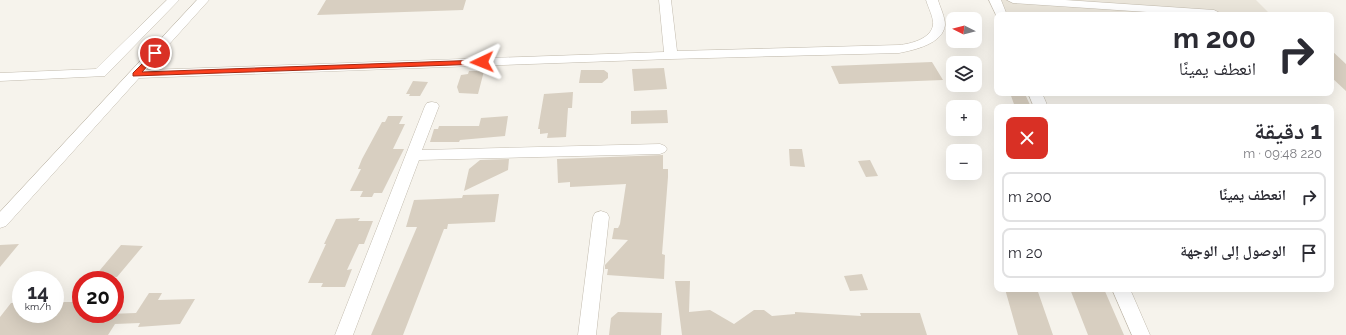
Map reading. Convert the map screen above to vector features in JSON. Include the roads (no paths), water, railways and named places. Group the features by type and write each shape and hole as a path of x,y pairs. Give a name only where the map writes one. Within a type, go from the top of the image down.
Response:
{"street":[{"path":"0,77 104,69 173,0"},
{"path":"0,222 204,0"},
{"path":"665,0 670,55"},
{"path":"136,74 670,55 899,49 917,46 936,33 939,24 932,0"},
{"path":"995,0 1000,12"},
{"path":"1013,0 1199,12"},
{"path":"0,68 104,69"},
{"path":"344,335 432,106"},
{"path":"413,155 660,149"},
{"path":"587,335 601,217"},
{"path":"1122,292 1141,335"}]}
